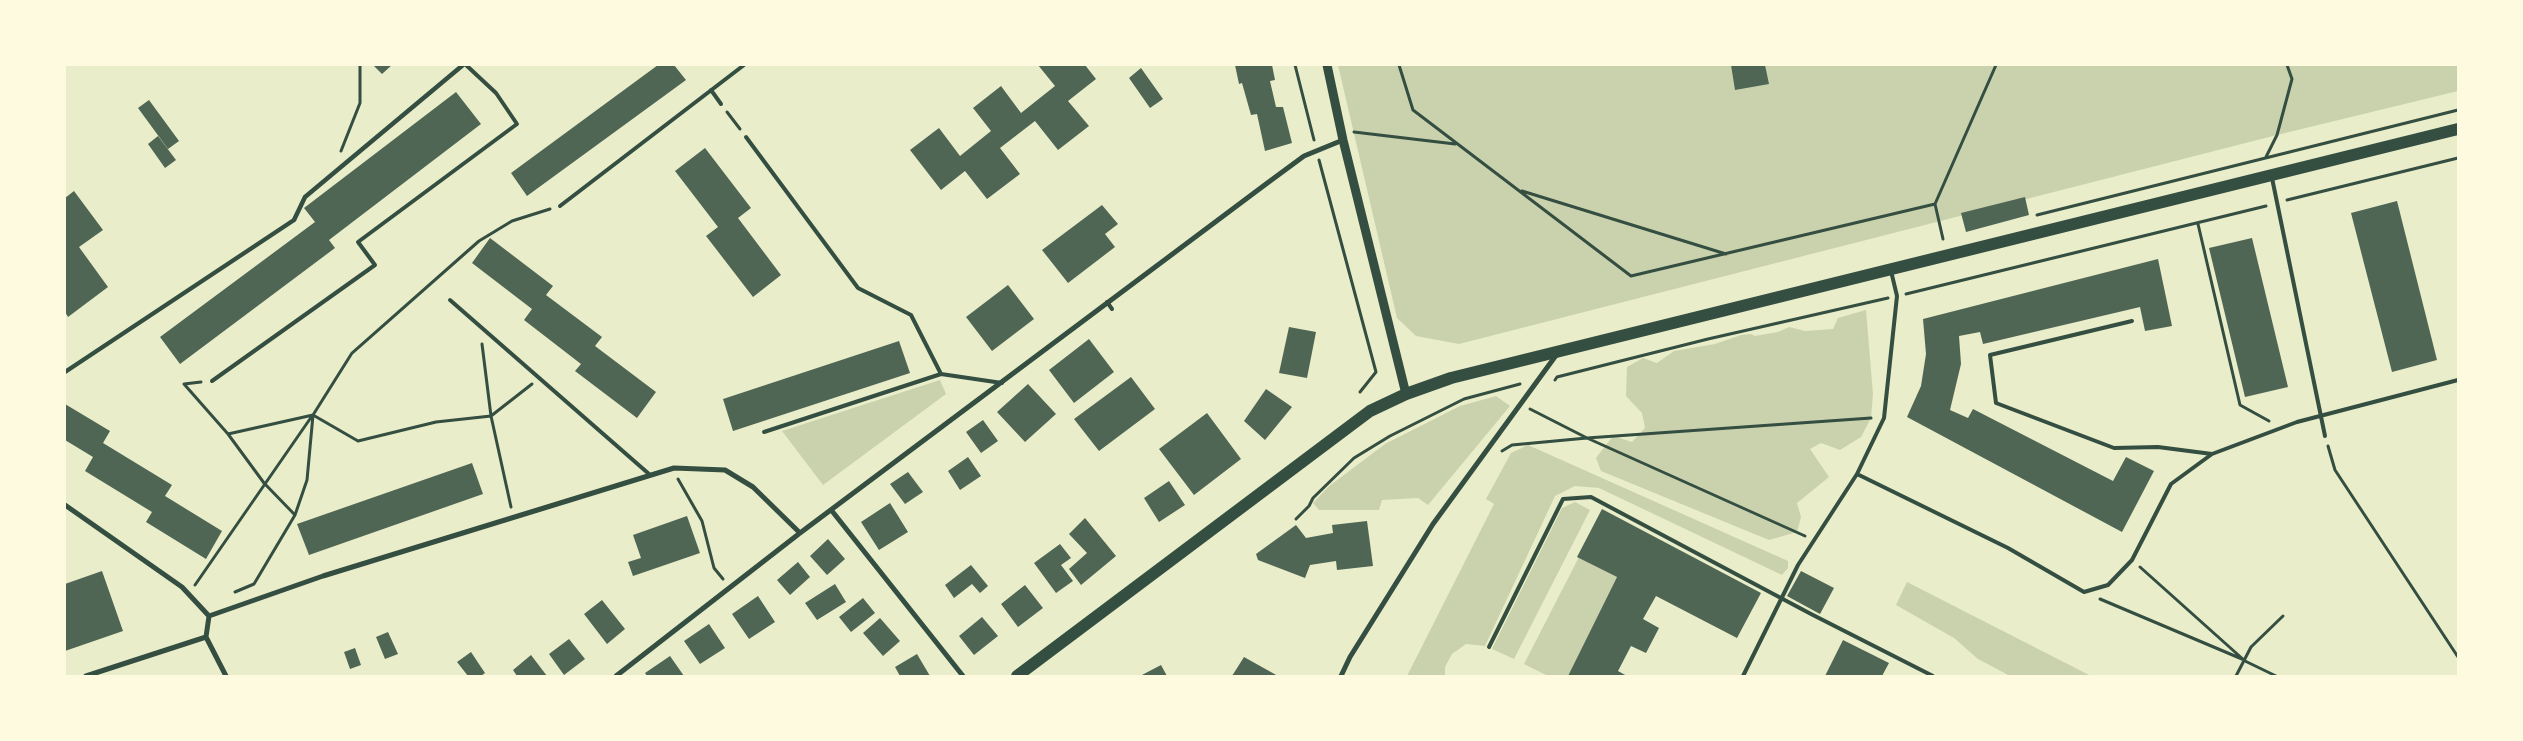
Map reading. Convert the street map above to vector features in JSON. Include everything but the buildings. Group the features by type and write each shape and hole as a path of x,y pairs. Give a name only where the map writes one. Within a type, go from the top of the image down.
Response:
{"main road":[{"path":"1017,676 1370,411 1406,394 1451,378 2458,129"}],"street":[{"path":"65,372 294,220 305,198 465,65"},
{"path":"1327,65 1343,140 1406,394"},
{"path":"616,676 800,533 832,511 1266,184 1304,156 1343,140"},
{"path":"1341,676 1350,657 1433,524 1559,351"},
{"path":"209,616 323,576 649,474 674,468 724,470 752,487 800,533"},
{"path":"65,506 182,587 209,616"},
{"path":"832,511 963,676"},
{"path":"209,616 206,637 226,676"},
{"path":"86,676 206,637"}],"lane":[{"path":"212,381 375,265 358,242 517,124 496,94 465,65"},
{"path":"560,206 744,65"},
{"path":"711,90 721,104"},
{"path":"746,137 858,288 911,314 941,374"},
{"path":"2271,176 2325,436"},
{"path":"1743,676 1783,598 1798,564 1857,474 1884,418 1897,296 1891,270"},
{"path":"450,300 649,474"},
{"path":"1107,302 1112,309"},
{"path":"2132,322 1990,355 1996,403 2114,448 2158,447 2212,454"},
{"path":"764,432 941,374 1002,383"},
{"path":"1857,474 2008,548 2084,592 2108,585 2132,560 2170,484 2212,454 2281,427 2458,380"},
{"path":"1489,647 1563,499 1591,497 1933,676"}],"path":[{"path":"340,152 360,103 360,65"},
{"path":"1295,65 1376,372 1360,392"},
{"path":"1399,65 1413,110 1455,144 1631,276 1935,204"},
{"path":"1943,239 1935,204 1996,65"},
{"path":"2271,176 2266,156 2277,134 2292,79 2287,65"},
{"path":"721,104 746,137"},
{"path":"2266,156 2458,110"},
{"path":"1354,132 1455,144"},
{"path":"1296,518 1309,506 1313,498 1354,458 1390,436 1464,399 1708,339 2198,224 2458,158"},
{"path":"1518,190 1727,254"},
{"path":"189,594 264,483 313,415 352,353 479,241 512,222 560,206"},
{"path":"2198,224 2240,405 2281,427"},
{"path":"480,326 491,416 514,517"},
{"path":"1552,383 1558,377"},
{"path":"228,434 313,415 358,441 436,422 491,416 540,378"},
{"path":"212,381 184,384 228,434 264,483 295,515"},
{"path":"1524,416 1535,402"},
{"path":"1529,409 1587,438 1815,540"},
{"path":"233,593 254,584 295,515 307,480 313,415"},
{"path":"1502,443 1498,451 1512,445 1587,438 1884,418"},
{"path":"2325,436 2335,470 2458,657"},
{"path":"674,468 702,521 714,568 730,587"},
{"path":"2132,560 2245,660"},
{"path":"2084,592 2245,660 2276,676"},
{"path":"2236,676 2251,648 2284,616"}],"green space":[{"path":"1338,65 2458,65 2458,91 2277,135 1459,344 1416,336 1397,318"},
{"path":"1866,310 1873,394 1871,418 1861,437 1840,450 1821,443 1810,449 1829,477 1797,503 1801,517 1797,532 1769,540 1601,471 1596,458 1613,436 1632,442 1645,428 1642,413 1626,396 1627,367 1643,358 1657,363 1674,351 1715,344 1741,335 1751,334 1755,336 1778,332 1789,327 1805,331 1833,329 1838,318"},
{"path":"940,380 946,394 823,485 782,431"},
{"path":"1496,396 1510,406 1428,505 1418,498 1382,500 1379,510 1319,510 1313,503 1328,487 1385,444 1460,406"},
{"path":"1528,445 1788,561 1788,568 1782,575 1599,488 1575,486 1555,496 1485,646 1466,644 1452,654 1445,667 1445,676 1407,676 1494,504 1486,499 1511,453"},
{"path":"1575,502 1590,510 1514,659 1492,649 1562,508"},
{"path":"1579,557 1617,577 1568,676 1548,676 1524,664"},
{"path":"1907,582 2091,676 2010,676 1978,659 1954,638 1896,605"}]}
